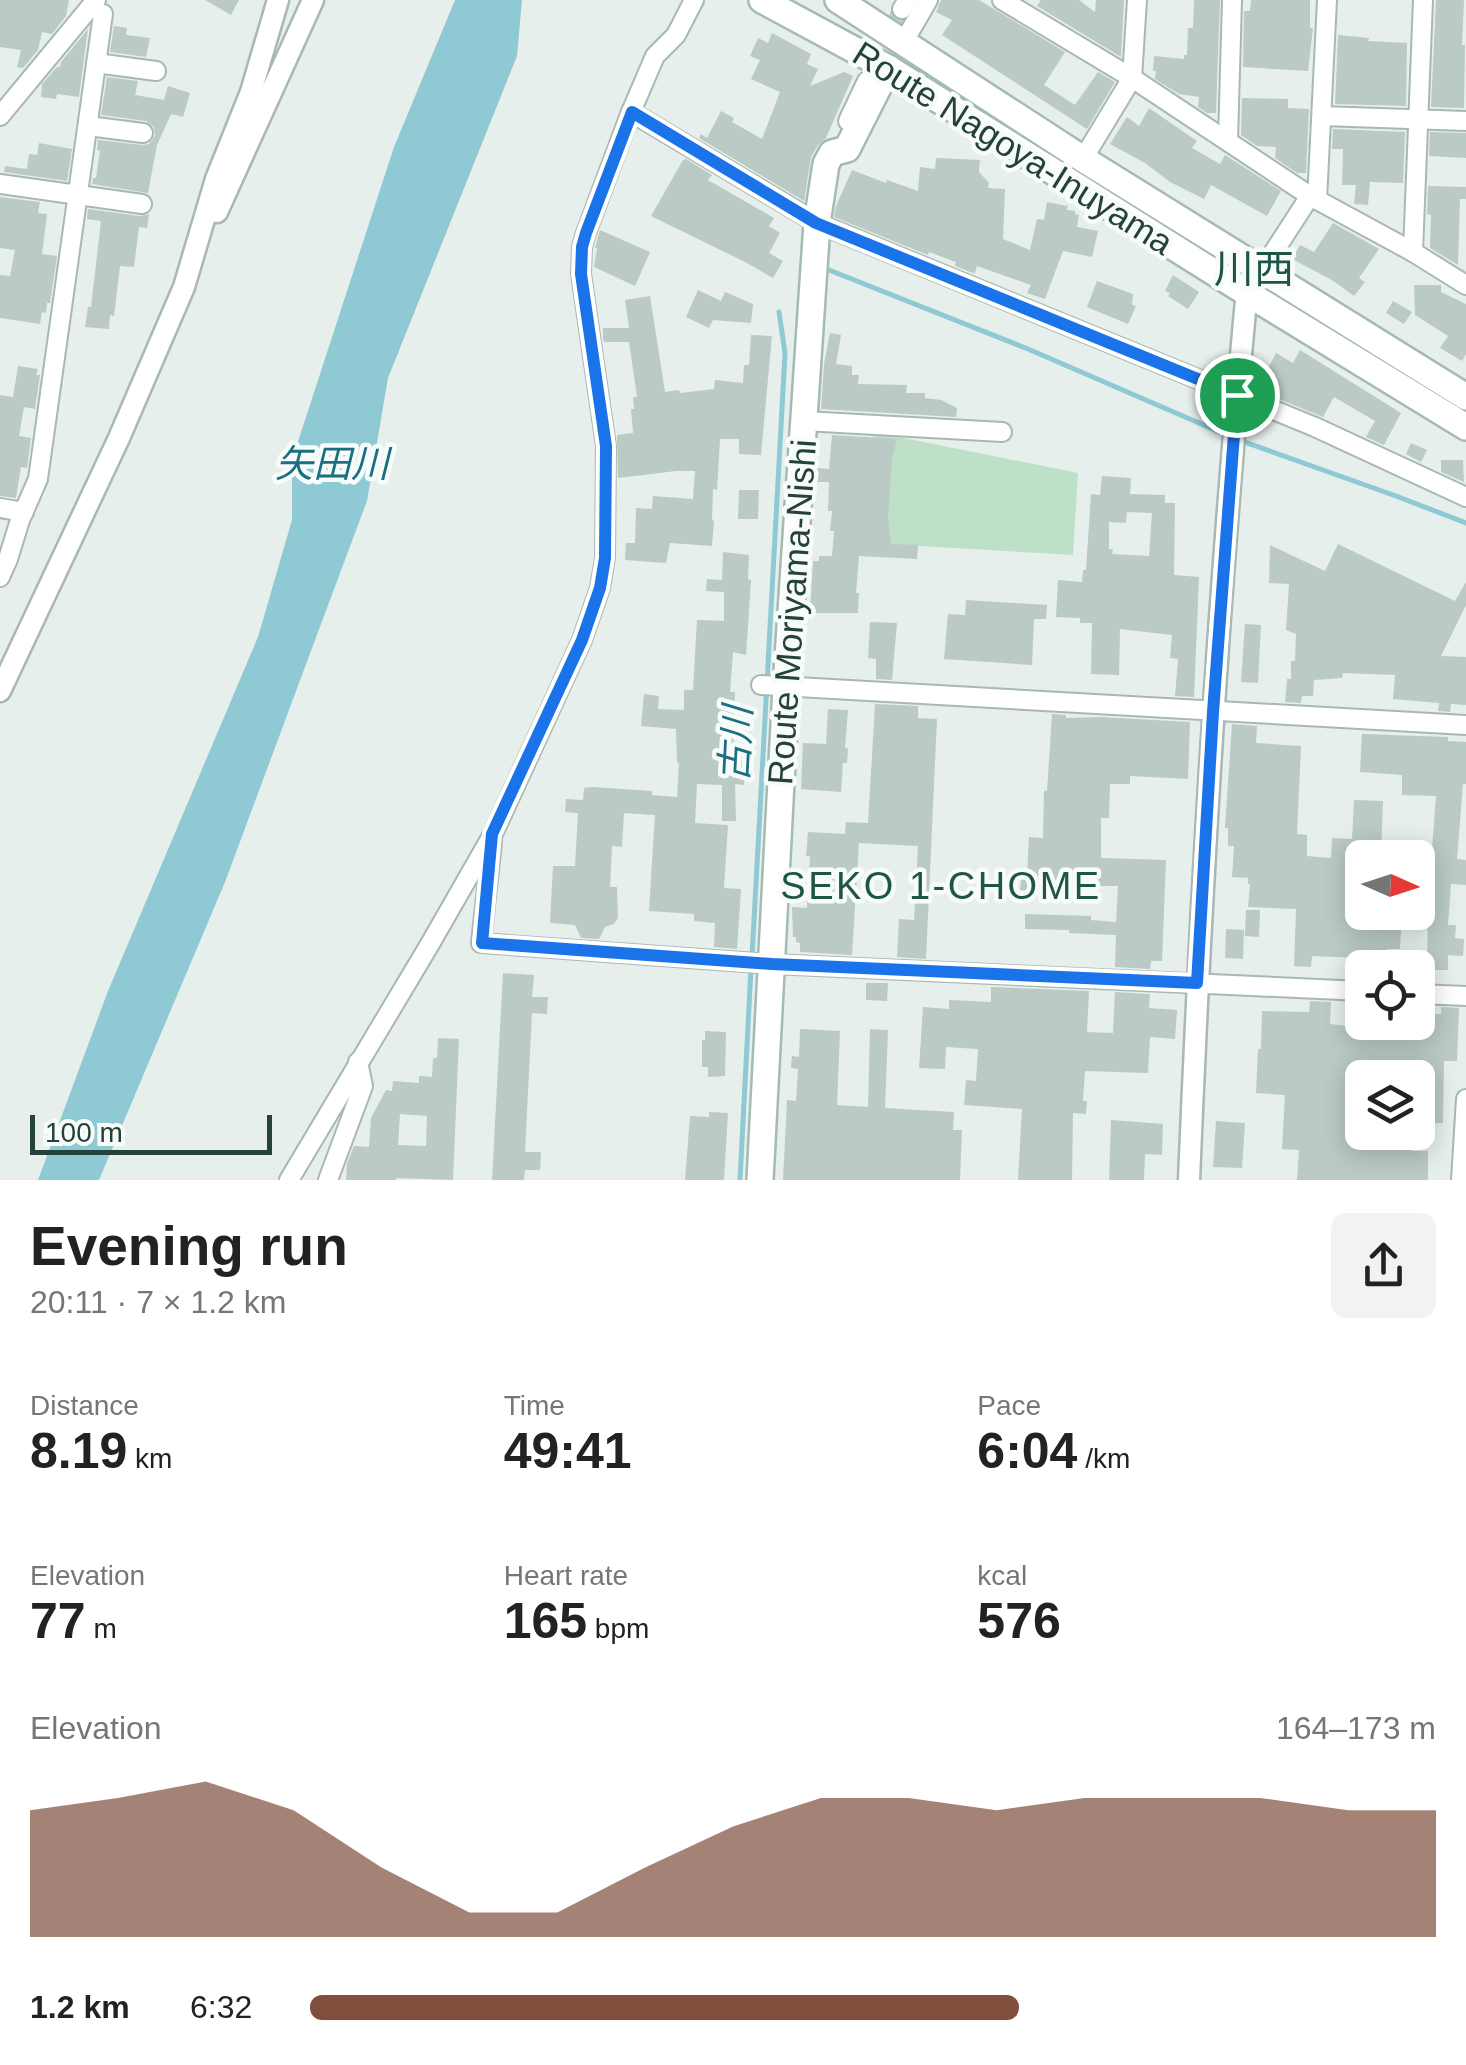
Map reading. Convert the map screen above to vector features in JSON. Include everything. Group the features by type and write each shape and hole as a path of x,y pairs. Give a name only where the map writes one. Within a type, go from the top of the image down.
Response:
{"main road":[{"name":"Route Nagoya-Inuyama","path":"762,0 878,74 1247,293 1462,404"},
{"path":"838,0 1262,270 1462,404"},
{"name":"Route Moriyama-Nishi","path":"760,1180 758,963 774,686 804,422 816,223 826,164 832,153 846,149 882,84 878,74"}],"street":[{"path":"184,286 216,179 251,92 278,0"},
{"path":"0,690 6,667 119,438 314,0"},
{"path":"289,1180 492,834 582,640 600,588 606,539 606,446 581,274 582,247 655,56 676,35 694,0"},
{"path":"903,42 928,0"},
{"path":"1002,0 1132,78 1314,198 1466,285"},
{"path":"1083,159 1132,78 1136,0"},
{"path":"1228,140 1232,0"},
{"path":"1189,1180 1213,712 1247,293 1314,198 1322,116 1326,0"},
{"path":"1413,252 1423,0"},
{"path":"0,577 38,479 88,126 100,7"},
{"path":"0,116 100,7"},
{"path":"96,64 156,72"},
{"path":"632,112 816,223 1236,405 1315,426 1466,496"},
{"path":"1322,116 1466,121"},
{"path":"88,126 143,133"},
{"path":"0,184 142,204"},
{"path":"804,422 1002,432"},
{"path":"0,508 24,512"},
{"path":"774,686 1466,725"},
{"path":"492,834 482,943 758,963 1345,990"},
{"path":"1435,995 1466,996"},
{"path":"328,1180 362,1086 358,1062"},
{"path":"1461,1180 1466,1099"}],"green space":[{"path":"874,432 1078,473 1073,555 868,543 868,455"}],"water":[{"name":"矢田川","path":"455,0 522,0 517,56 388,378 367,501 225,882 99,1180 38,1180 108,991 258,637 292,520 292,460 394,147"}],"building":[{"path":"0,0 69,0 66,16 52,34 42,32 38,50 23,68 17,67 21,50 0,47"},
{"path":"205,0 239,0 231,15"},
{"path":"941,0 979,0 1065,52 1044,85 1075,105 1098,72 1115,82 1087,129 942,35 952,20 936,12"},
{"path":"1041,0 1079,0 1095,12 1096,0 1124,0 1121,57 1037,6"},
{"path":"1194,0 1220,0 1216,113 1198,107 1199,97 1179,94 1155,79 1153,71 1154,56 1184,59 1187,55"},
{"path":"1251,0 1310,0 1313,28 1308,71 1243,67 1244,11 1250,11"},
{"path":"1436,0 1464,0 1464,108 1431,107"},
{"path":"114,26 127,28 126,35 150,38 146,57 110,52"},
{"path":"88,29 79,97 41,97 42,84"},
{"path":"772,33 811,54 807,64 818,69 810,86 844,72 853,76 826,138 811,157 804,201 699,138 701,134 707,138 721,111 762,139 780,92 751,79 760,60 750,56 758,38 768,43"},
{"path":"1338,35 1407,43 1406,106 1335,104"},
{"path":"107,77 138,81 135,95 164,100 168,86 190,93 183,117 171,114 157,145 148,193 92,184 100,151 98,140 142,145 149,144 155,136 154,127 146,121 101,115"},
{"path":"1242,98 1288,99 1288,108 1309,109 1306,173 1297,173 1275,158 1276,147 1257,146 1241,135"},
{"path":"1149,108 1197,141 1192,148 1220,164 1225,155 1281,191 1267,216 1211,185 1204,199 1110,144 1127,117 1139,126"},
{"path":"1333,129 1405,132 1403,183 1370,182 1368,205 1354,204 1356,185 1342,185 1343,149 1332,149"},
{"path":"1430,132 1466,133 1466,158 1429,156"},
{"path":"39,143 72,149 67,181 4,172 5,166 27,169 29,154 37,155"},
{"path":"936,158 980,160 979,172 989,183 988,188 1005,189 1003,239 1030,250 1037,219 1044,220 1047,202 1068,206 1067,210 1079,215 1077,227 1098,231 1092,257 1063,251 1045,299 1027,293 1031,285 977,266 975,273 970,272 955,266 956,262 929,252 928,255 834,217 852,170 918,191 920,167 935,169"},
{"path":"686,159 712,175 708,180 774,218 769,226 780,233 769,253 783,261 773,278 651,216"},
{"path":"1428,186 1466,187 1466,199 1460,199 1458,265 1430,248"},
{"path":"0,197 40,202 38,213 47,214 42,254 57,256 50,303 46,313 42,312 40,324 0,318 0,275 10,276 15,250 0,248"},
{"path":"88,209 149,214 147,228 139,227 134,267 120,266 109,329 85,327 101,221 87,219"},
{"path":"1333,223 1379,249 1359,278 1365,282 1354,296 1292,259 1300,245 1314,252"},
{"path":"600,230 650,252 635,286 594,267"},
{"path":"1173,275 1199,292 1188,309 1165,291"},
{"path":"1097,281 1133,294 1132,305 1136,306 1128,324 1087,307"},
{"path":"1414,285 1441,285 1441,292 1466,304 1466,354 1462,361 1440,348 1448,336 1415,315"},
{"path":"698,290 721,301 725,292 753,304 751,323 713,320 709,328 686,317"},
{"path":"650,296 665,392 714,389 715,380 743,383 751,335 772,336 761,455 739,454 739,439 720,439 717,490 713,489 712,546 670,543 666,563 625,560 626,543 635,543 636,508 652,509 653,496 693,499 695,471 618,478 617,435 633,433 631,409 633,397 637,397 629,342 604,342 603,338 603,328 629,328 625,300"},
{"path":"1393,301 1412,312 1404,324 1386,313"},
{"path":"830,333 841,335 836,364 852,366 852,375 859,375 858,384 907,385 906,393 925,393 925,398 957,408 956,417 821,409"},
{"path":"1300,350 1401,413 1384,445 1366,437 1375,421 1334,397 1323,417 1257,390 1276,353 1293,363"},
{"path":"18,366 38,369 36,375 40,375 35,409 24,407 19,436 31,438 27,468 21,467 16,498 0,496 0,395 13,397"},
{"path":"832,435 897,439 888,518 891,544 918,545 917,559 859,556 858,613 810,613 813,561 819,561 819,556 832,556 834,531 830,531 829,482 816,482 817,468 829,469"},
{"path":"1411,443 1427,450 1421,462 1406,454"},
{"path":"1441,460 1463,460 1464,482 1441,472"},
{"path":"1102,476 1131,478 1130,494 1165,495 1165,503 1175,503 1174,575 1199,577 1194,697 1175,696 1178,659 1170,658 1172,635 1120,629 1119,675 1091,674 1092,623 1056,617 1058,580 1082,582 1091,494 1100,495","holes":["1127,512 1152,513 1149,556 1112,554 1109,522 1126,523"]},
{"path":"739,490 759,490 758,519 738,519"},
{"path":"1338,544 1455,601 1466,582 1466,605 1441,656 1466,657 1466,705 1451,704 1450,712 1438,711 1439,703 1393,699 1395,675 1343,673 1342,678 1314,680 1313,696 1302,696 1301,703 1285,702 1291,661 1295,661 1296,634 1286,630 1289,584 1269,583 1270,545 1325,571"},
{"path":"723,552 749,555 746,655 733,652 730,692 735,692 733,756 745,756 744,785 735,784 736,821 722,821 722,785 697,784 695,823 728,825 724,888 741,889 737,949 714,947 715,923 694,921 694,914 649,911 655,815 624,813 622,847 612,846 610,887 617,887 618,918 605,927 599,939 581,938 575,925 550,923 553,866 575,866 578,813 565,812 566,799 583,800 584,788 592,787 652,791 652,795 677,797 676,729 641,726 644,694 659,696 658,709 684,710 684,690 693,690 697,620 724,621 724,592 706,591 707,579 722,580"},
{"path":"966,600 1047,605 1046,619 1034,619 1032,665 944,659 948,614 965,615"},
{"path":"870,622 897,623 892,680 876,679 876,659 868,658"},
{"path":"1245,624 1261,625 1258,683 1241,682"},
{"path":"875,704 918,706 918,718 937,719 926,959 897,957 899,919 914,920 918,846 859,843 852,955 800,952 800,943 793,937 792,907 807,908 808,832 845,834 846,822 868,823"},
{"path":"828,709 848,710 847,763 843,763 841,792 801,789 803,743 826,744"},
{"path":"1052,714 1066,718 1190,722 1188,779 1130,776 1130,784 1110,784 1109,818 1101,818 1101,858 1166,860 1162,961 1151,961 1150,969 1115,967 1116,935 1025,929 1025,914 1091,916 1091,920 1116,922 1118,886 1094,886 1093,895 1020,890 1022,873 1027,874 1029,837 1043,838"},
{"path":"1232,724 1257,726 1256,743 1301,746 1297,834 1307,835 1307,856 1331,858 1332,838 1352,839 1354,800 1383,801 1382,840 1345,840 1345,930 1401,930 1400,949 1345,950 1345,957 1312,956 1311,967 1294,966 1296,909 1248,907 1250,884 1248,878 1232,877 1234,846 1228,846 1225,828"},
{"path":"1362,734 1448,737 1448,741 1466,742 1466,784 1457,859 1466,860 1466,885 1451,884 1448,925 1456,925 1455,938 1464,939 1463,956 1448,955 1448,970 1435,970 1435,950 1427,950 1428,930 1435,930 1433,840 1436,796 1402,795 1402,775 1360,772"},
{"path":"1246,910 1260,910 1259,937 1245,936"},
{"path":"1226,929 1244,930 1243,959 1225,958"},
{"path":"503,973 534,975 532,997 548,997 547,1014 532,1013 525,1152 541,1152 540,1170 525,1170 524,1180 492,1180"},
{"path":"866,983 888,983 887,1001 866,1000"},
{"path":"991,987 1089,991 1087,1032 1113,1033 1115,992 1150,994 1149,1008 1177,1010 1175,1039 1150,1037 1148,1073 1085,1071 1086,1114 1073,1113 1072,1180 1018,1180 1022,1109 964,1105 966,1080 976,1081 978,1049 946,1047 945,1069 919,1068 923,1007 949,1009 949,1000 991,1002"},
{"path":"1310,1001 1331,1002 1330,1024 1345,1026 1345,1040 1435,1040 1435,1014 1441,1014 1441,1007 1459,1008 1457,1061 1444,1061 1443,1123 1435,1123 1435,1060 1345,1060 1345,1150 1428,1151 1428,1180 1297,1180 1299,1150 1282,1149 1285,1095 1256,1093 1258,1049 1262,1011 1309,1012"},
{"path":"800,1029 840,1031 837,1105 868,1107 870,1029 888,1030 885,1108 954,1112 953,1130 962,1130 960,1180 783,1180 787,1100 796,1101 798,1069 791,1068 792,1056 799,1057"},
{"path":"705,1031 726,1032 725,1076 708,1077 708,1067 702,1067"},
{"path":"438,1038 459,1039 453,1180 346,1180 354,1146 369,1147 371,1118 386,1090 392,1091 393,1081 419,1083 419,1076 432,1077 433,1058 437,1058","holes":["400,1114 427,1116 426,1146 398,1145"]},
{"path":"709,1112 728,1113 724,1180 685,1180 690,1116 709,1117"},
{"path":"1111,1120 1163,1124 1162,1155 1145,1154 1144,1180 1109,1180"},
{"path":"1216,1121 1245,1123 1242,1168 1213,1167"}],"waterway":[{"path":"829,270 1028,349 1229,436"},
{"name":"古川","path":"752,957 785,353 779,312"},
{"path":"1239,440 1466,523"},
{"name":"古川","path":"740,1180 751,968"}],"tunnel":[{"path":"872,71 902,9"}],"district":[{"name":"川西","path":"1254,269"},
{"name":"SEKO 1-CHOME","path":"941,886"}],"route":[{"path":"632,112 816,223 1237,395 1197,983 772,964 482,943 492,834 582,640 600,588 605,558 606,446 581,274 582,247 632,112"}]}
